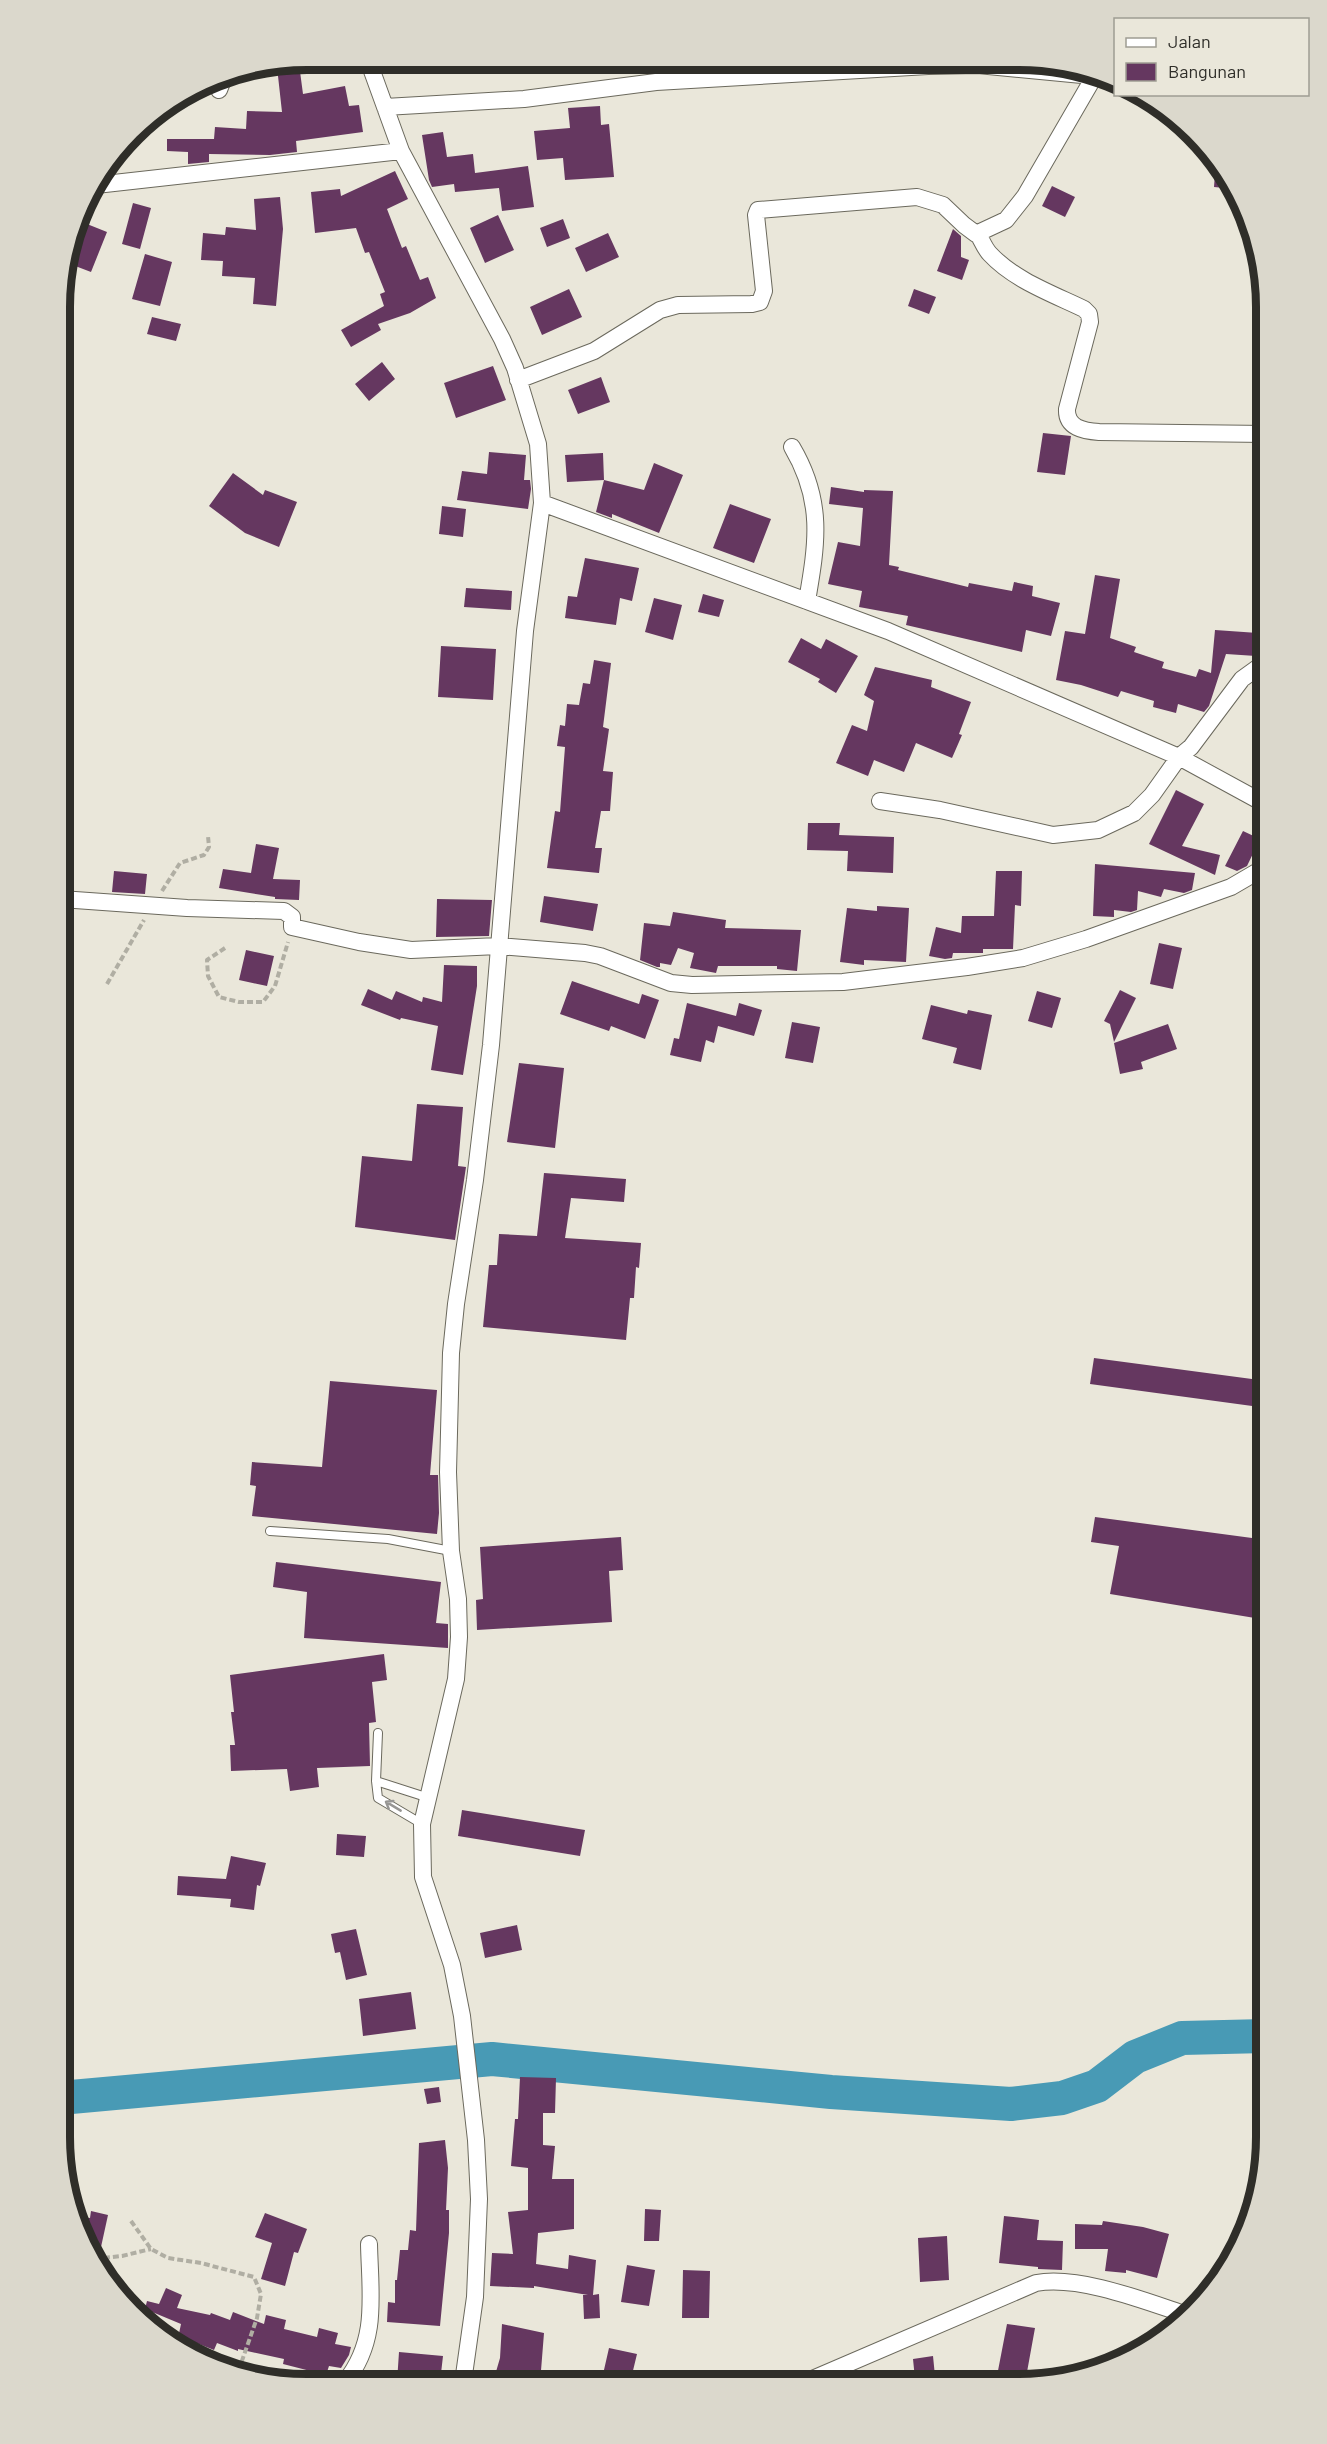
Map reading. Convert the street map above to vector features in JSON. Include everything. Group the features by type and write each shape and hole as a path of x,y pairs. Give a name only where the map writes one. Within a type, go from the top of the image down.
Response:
{"street":[{"path":"372,70 401,151 502,339 518,380 538,444 542,503 525,631 482,1124 451,1353 448,1460 451,1551 458,1599 459,1637 456,1679 422,1824 423,1877 452,1965 462,2016 476,2140 479,2199 475,2297 464,2373"},
{"path":"385,107 535,98 656,82 860,70"},
{"path":"978,234 1006,219 1025,196 1095,83"},
{"path":"105,184 401,151"},
{"path":"518,380 594,351 660,310 678,305 760,302 764,291 756,215 758,210 917,197 943,205 964,225 978,234 986,250 995,259 1018,275 1089,314 1090,322 1067,409 1067,416 1072,425 1087,431 1099,432 1256,434"},
{"path":"792,447 803,466 817,524 807,601"},
{"path":"542,503 888,631 1179,757 1256,799"},
{"path":"880,801 940,810 1053,835 1079,834 1098,830 1134,813 1152,795 1179,757 1191,747 1242,679 1256,669"},
{"path":"70,901 284,911 292,917 292,927 367,944 411,950 498,946 585,953 600,956 671,983 692,985 843,981 967,968 1053,951 1231,887 1256,872"},
{"path":"352,2373 363,2355 370,2324 369,2244"},
{"path":"826,2373 1036,2283 1063,2281 1131,2296 1179,2312"}],"lane":[{"path":"270,1531 388,1539 451,1551"},
{"path":"378,1733 376,1781 378,1798 422,1824"},
{"path":"376,1781 429,1798"}],"path":[{"path":"225,948 207,960 208,976 219,997 239,1002 264,1002 275,986 292,927"},
{"path":"131,2221 151,2249 168,2258 201,2263 254,2277 261,2294 257,2318 241,2364"},
{"path":"104,2258 151,2249"}],"building":[{"path":"300,71 303,94 345,86 349,106 359,105 363,132 296,141 297,152 270,155 209,154 209,162 188,164 188,152 167,151 167,139 214,139 215,127 246,129 247,111 282,112 278,73"},
{"path":"600,106 601,125 609,124 614,177 565,180 563,158 537,160 534,131 570,128 568,108"},
{"path":"443,132 447,157 473,154 475,173 528,166 534,207 502,211 499,188 455,192 454,184 432,187 422,135"},
{"path":"395,171 408,199 387,209 402,248 406,246 420,280 428,277 436,298 410,313 378,324 381,330 351,347 341,330 384,306 380,294 385,292 369,252 365,253 356,228 315,233 311,192 340,189 341,196"},
{"path":"1215,173 1224,188 1214,187"},
{"path":"1052,186 1075,197 1065,217 1042,206"},
{"path":"280,197 283,229 276,306 253,304 255,278 222,276 223,261 201,260 203,233 225,235 226,227 256,230 254,199"},
{"path":"133,203 151,208 140,249 122,244"},
{"path":"498,215 514,250 485,263 470,228"},
{"path":"563,219 570,238 547,247 540,228"},
{"path":"87,224 107,232 91,272 74,266"},
{"path":"953,229 961,236 961,257 969,260 962,280 937,271"},
{"path":"608,233 619,257 586,272 575,248"},
{"path":"145,254 172,262 160,306 132,299"},
{"path":"569,289 582,317 542,335 530,307"},
{"path":"914,289 936,297 929,314 908,306"},
{"path":"152,317 181,324 176,341 147,334"},
{"path":"382,362 395,379 369,401 355,384"},
{"path":"493,366 506,400 456,418 444,383"},
{"path":"601,377 610,402 578,414 568,390"},
{"path":"1043,433 1071,436 1065,475 1037,472"},
{"path":"489,452 526,455 524,480 530,480 531,489 528,509 457,500 462,471 487,474"},
{"path":"603,453 604,480 567,482 565,455"},
{"path":"654,463 683,475 659,533 612,514 612,518 596,512 604,480 644,490"},
{"path":"233,473 263,495 265,490 297,502 279,547 245,533 209,506"},
{"path":"831,487 864,492 864,490 893,491 889,565 899,567 898,570 968,587 969,583 1012,591 1014,582 1033,586 1032,596 1060,603 1051,636 1026,630 1022,652 906,625 908,616 859,607 862,591 828,584 838,542 860,546 863,508 829,504"},
{"path":"730,504 771,519 754,563 713,548"},
{"path":"442,506 466,509 463,537 439,534"},
{"path":"585,558 639,568 632,601 620,598 616,625 565,618 568,596 577,597"},
{"path":"1095,575 1120,579 1110,638 1136,647 1134,652 1164,662 1162,668 1196,677 1199,669 1211,673 1215,630 1256,633 1256,656 1226,654 1209,706 1204,712 1178,704 1176,713 1153,707 1154,701 1121,691 1118,697 1056,680 1065,631 1085,634"},
{"path":"466,588 512,591 511,610 464,607"},
{"path":"703,594 724,600 719,617 698,612"},
{"path":"654,598 682,605 673,640 645,632"},
{"path":"801,638 821,649 826,639 858,656 836,693 818,682 820,679 788,662"},
{"path":"441,646 496,649 493,700 438,697"},
{"path":"594,660 611,663 603,727 609,729 603,771 613,772 610,811 601,811 595,848 602,848 599,873 547,868 555,811 560,812 565,747 557,746 560,725 565,726 567,704 579,705 583,683 590,684"},
{"path":"875,667 932,680 931,687 971,702 959,734 962,735 952,758 916,743 904,772 874,760 868,776 836,763 852,725 867,731 874,701 864,695"},
{"path":"1176,790 1204,804 1182,846 1220,855 1215,875 1149,844"},
{"path":"808,823 840,823 839,835 894,837 893,873 847,871 848,851 807,850"},
{"path":"1243,831 1256,837 1256,847 1247,866 1237,871 1225,866"},
{"path":"256,844 279,848 273,879 300,880 299,900 275,899 275,897 219,888 223,869 251,873"},
{"path":"1095,864 1195,873 1192,890 1184,893 1164,889 1161,897 1138,891 1137,910 1131,912 1114,910 1114,917 1093,916"},
{"path":"114,871 147,874 145,894 112,892"},
{"path":"996,871 1022,871 1021,906 1015,905 1013,949 983,949 983,953 953,953 952,958 945,959 929,956 936,927 961,933 962,916 994,916"},
{"path":"544,896 598,904 593,931 540,922"},
{"path":"437,899 492,900 489,936 436,937"},
{"path":"877,906 909,908 906,962 864,960 864,965 840,962 847,908 877,911"},
{"path":"673,912 726,920 725,928 801,930 797,971 777,969 777,966 718,966 716,973 690,968 694,953 678,948 671,965 660,963 660,967 657,967 640,960 644,923 670,926"},
{"path":"1159,943 1182,948 1173,989 1150,984"},
{"path":"246,950 274,956 267,986 239,980"},
{"path":"444,965 477,966 477,986 463,1075 431,1070 438,1026 401,1018 400,1020 361,1005 368,989 392,1000 396,991 422,1002 423,997 442,1002"},
{"path":"572,981 639,1004 642,994 659,1000 645,1039 611,1026 609,1031 560,1014"},
{"path":"1120,990 1136,998 1114,1042 1110,1024 1104,1021"},
{"path":"1037,991 1061,998 1052,1028 1028,1021"},
{"path":"687,1003 736,1016 739,1003 762,1010 754,1036 718,1026 714,1043 706,1040 701,1062 670,1055 674,1038 679,1039"},
{"path":"931,1005 967,1014 968,1010 992,1015 981,1070 953,1063 957,1048 922,1039"},
{"path":"792,1022 820,1027 813,1063 785,1058"},
{"path":"1168,1024 1177,1049 1141,1062 1143,1069 1120,1074 1114,1043"},
{"path":"519,1063 564,1068 555,1148 507,1142"},
{"path":"417,1104 463,1107 458,1166 466,1167 455,1240 355,1227 362,1156 412,1161"},
{"path":"544,1173 626,1179 624,1202 571,1198 565,1238 641,1243 639,1268 636,1267 634,1298 630,1298 626,1340 483,1327 489,1265 497,1265 499,1234 537,1236"},
{"path":"1094,1358 1256,1380 1256,1407 1090,1384"},
{"path":"330,1381 437,1390 430,1475 438,1475 437,1534 252,1516 256,1486 250,1485 252,1462 322,1467"},
{"path":"1095,1517 1256,1539 1256,1618 1110,1594 1119,1546 1091,1542"},
{"path":"621,1537 623,1570 609,1571 612,1622 477,1630 476,1600 483,1599 480,1547"},
{"path":"276,1562 441,1582 436,1623 448,1624 448,1648 304,1638 307,1592 273,1587"},
{"path":"384,1654 387,1680 372,1682 376,1722 369,1723 370,1766 317,1768 319,1787 290,1791 287,1769 231,1771 230,1745 235,1745 230,1675"},
{"path":"462,1810 585,1830 580,1856 458,1836"},
{"path":"337,1834 366,1836 364,1857 336,1855"},
{"path":"231,1856 266,1863 260,1886 257,1885 254,1910 230,1907 231,1899 177,1895 178,1876 226,1879"},
{"path":"517,1925 522,1950 485,1958 480,1933"},
{"path":"356,1929 367,1975 346,1980 340,1952 335,1953 331,1934"},
{"path":"411,1992 416,2029 363,2036 359,1999"},
{"path":"520,2077 556,2078 555,2113 543,2113 543,2145 555,2146 552,2179 574,2179 574,2229 538,2233 536,2264 568,2269 569,2255 596,2260 593,2295 599,2294 600,2318 584,2319 583,2295 588,2295 534,2286 534,2288 490,2286 492,2253 513,2254 508,2212 528,2210 528,2168 511,2166 515,2119 518,2119"},
{"path":"439,2087 441,2102 427,2104 424,2089"},
{"path":"445,2140 448,2168 446,2210 449,2210 449,2233 440,2326 387,2322 388,2302 395,2303 395,2280 397,2280 400,2250 408,2250 410,2230 416,2231 419,2143"},
{"path":"645,2209 661,2210 659,2241 644,2241"},
{"path":"91,2211 108,2215 101,2247 97,2246 85,2217 90,2218"},
{"path":"265,2213 307,2229 298,2253 294,2252 285,2286 261,2279 272,2243 255,2237"},
{"path":"1004,2216 1039,2220 1037,2240 1063,2241 1062,2270 999,2263"},
{"path":"1103,2221 1143,2227 1169,2234 1157,2278 1126,2270 1126,2273 1105,2271 1108,2249 1075,2249 1075,2224 1102,2225"},
{"path":"947,2236 949,2280 920,2282 918,2238"},
{"path":"627,2265 655,2270 649,2306 621,2302"},
{"path":"683,2270 710,2271 709,2318 682,2318"},
{"path":"166,2288 182,2295 177,2308 210,2315 211,2313 230,2320 233,2312 264,2324 266,2315 286,2320 284,2329 317,2337 319,2328 338,2333 335,2344 351,2347 341,2368 329,2366 327,2373 283,2364 284,2359 238,2349 238,2351 217,2343 214,2350 189,2342 179,2336 181,2324 145,2309 147,2301 159,2304"},
{"path":"502,2324 544,2333 541,2373 496,2373 500,2358"},
{"path":"1007,2324 1035,2328 1027,2373 998,2373"},
{"path":"609,2348 637,2354 632,2373 603,2373"},
{"path":"399,2352 443,2356 441,2373 398,2373"},
{"path":"933,2356 935,2373 914,2373 913,2359"}],"waterway":[{"path":"70,2097 492,2059 831,2092 1011,2104 1062,2098 1097,2086 1135,2057 1182,2038 1256,2036"}]}
